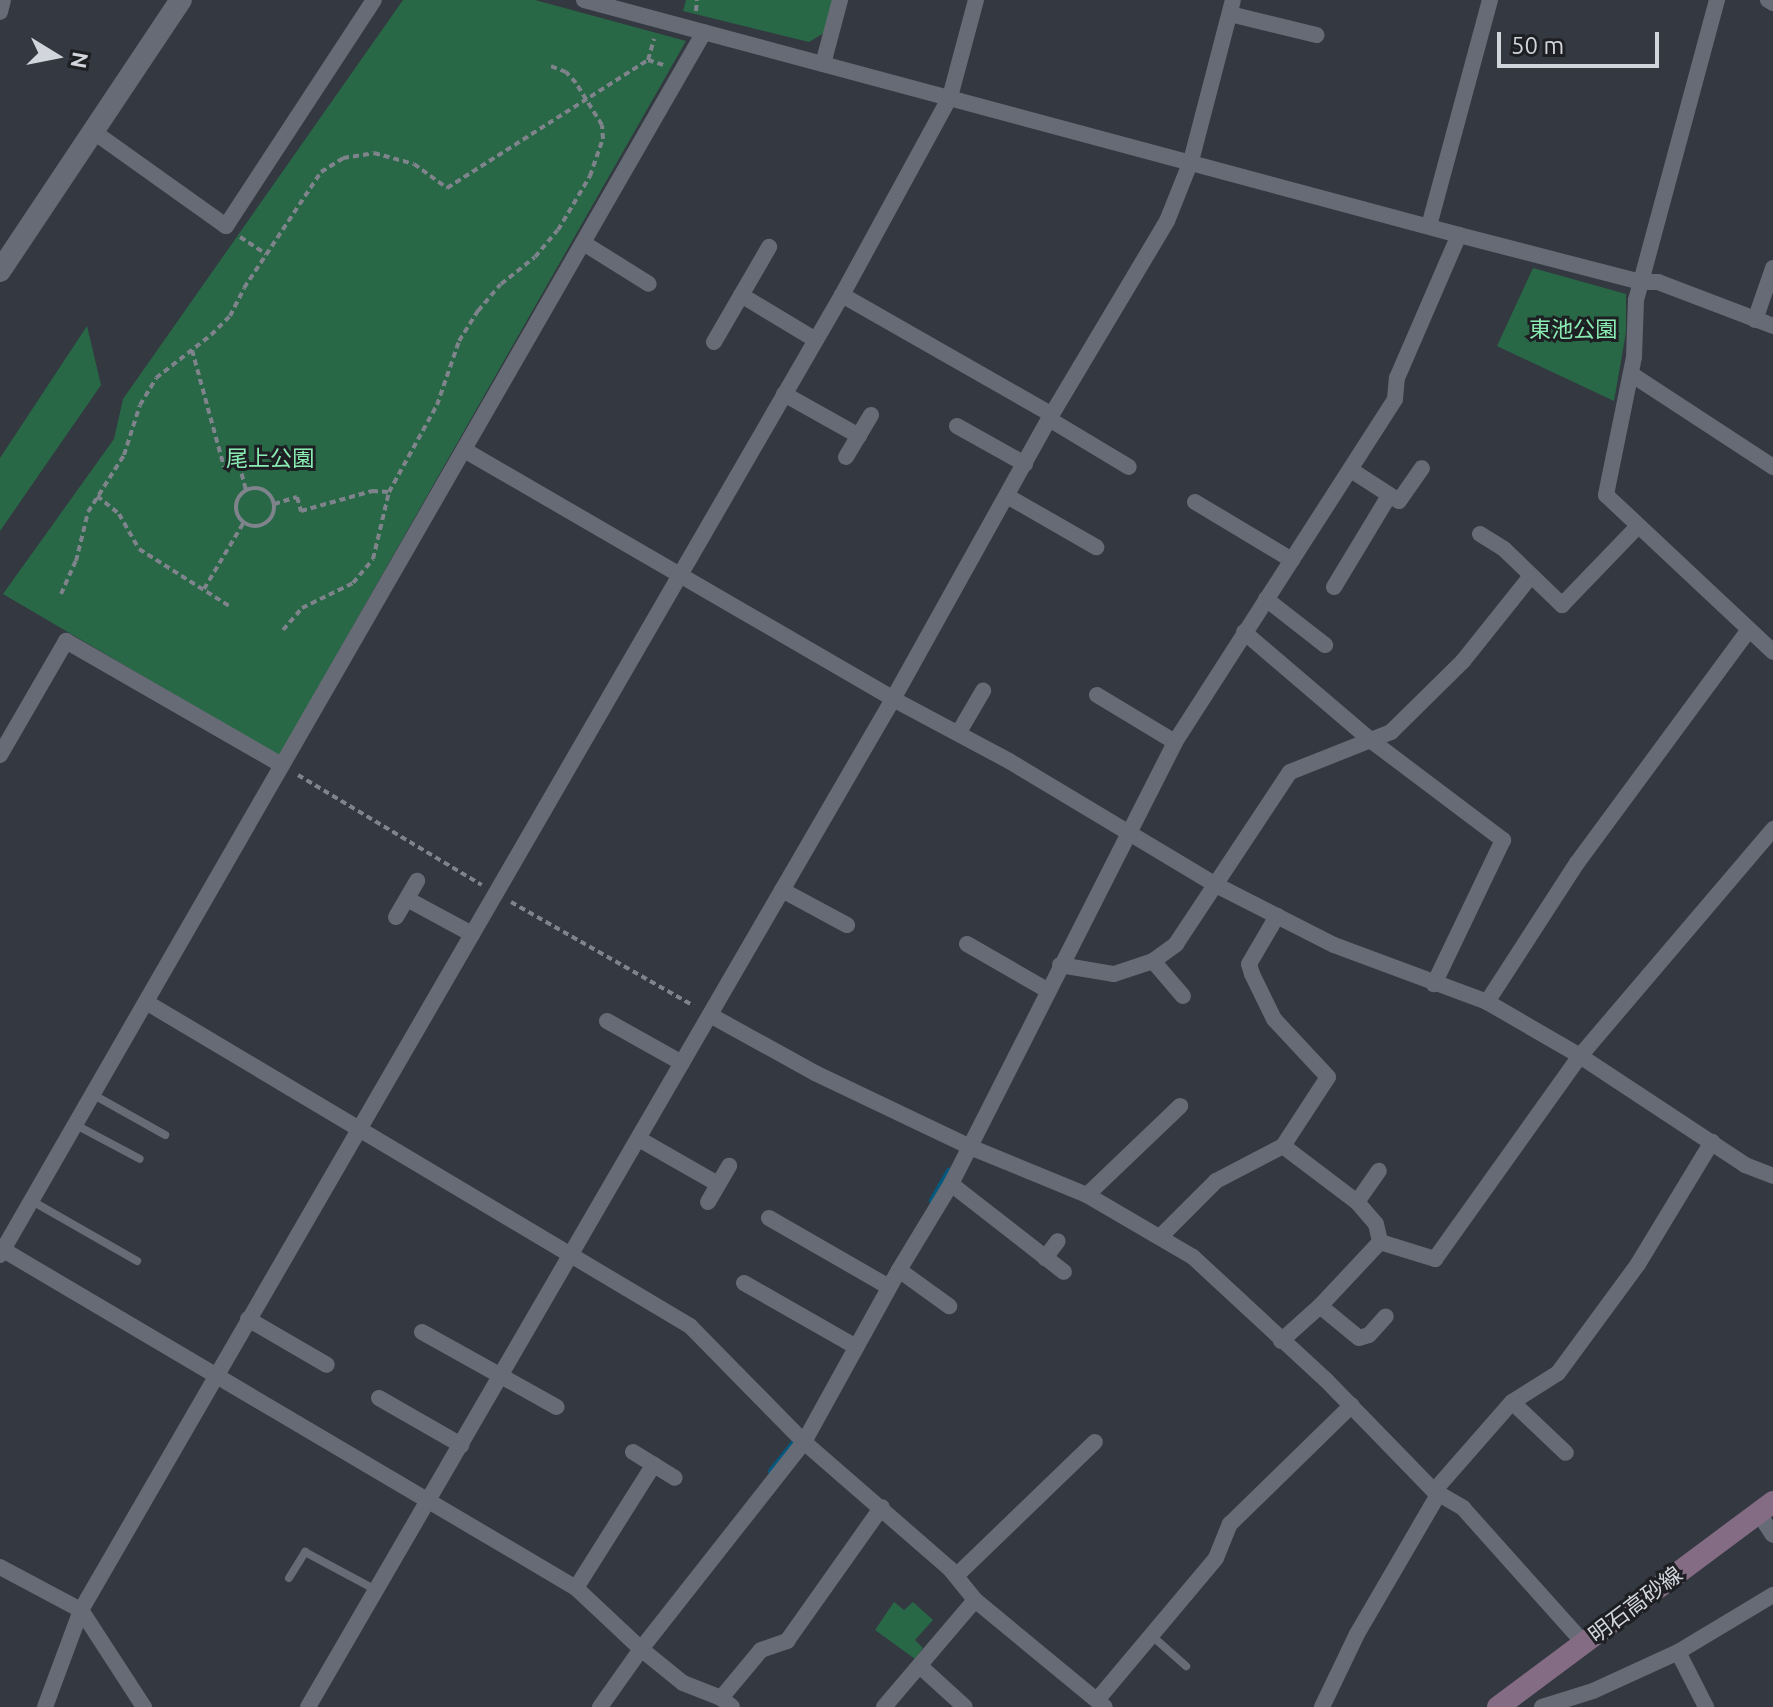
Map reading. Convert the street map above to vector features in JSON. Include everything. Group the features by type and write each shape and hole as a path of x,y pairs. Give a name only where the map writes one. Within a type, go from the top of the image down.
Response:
{"main road":[{"name":"明石高砂線","path":"1498,1707 1766,1507"}],"street":[{"path":"0,12 3,0"},
{"path":"0,271 181,0"},
{"path":"94,132 226,226 374,0"},
{"path":"584,0 1459,235 1641,282 1658,282 1773,326"},
{"path":"823,64 840,0"},
{"path":"45,1707 81,1610 842,295 950,97 976,0"},
{"path":"1429,226 1490,0"},
{"path":"1717,0 1641,282 1631,374 1606,495 1773,652"},
{"path":"308,1707 1167,221 1191,161 1232,7 1316,36"},
{"path":"704,32 684,73 466,451 280,764 76,1125 1,1251 429,1498 576,1588 641,1649 683,1683 726,1703 761,1650 787,1641 882,1507"},
{"path":"600,1707 800,1437 885,1284 899,1270 951,1184 1042,987 1060,965 1175,742 1395,399 1397,378 1459,235"},
{"path":"585,244 649,284"},
{"path":"714,342 769,247"},
{"path":"1755,320 1773,268"},
{"path":"741,295 816,340"},
{"path":"842,295 1051,417 1129,467"},
{"path":"1631,374 1773,467"},
{"path":"784,394 859,436"},
{"path":"846,457 871,415"},
{"path":"957,426 1025,464"},
{"path":"466,451 893,699 959,732 1216,885 1334,945 1487,1002 1580,1056 1745,1165 1773,1176"},
{"path":"1351,470 1399,501 1422,468"},
{"path":"1007,496 1096,547"},
{"path":"1334,587 1389,496"},
{"path":"1195,502 1292,560"},
{"path":"1480,534 1504,549 1562,605 1637,527"},
{"path":"1060,965 1114,974 1153,961 1176,944 1290,772 1373,742 1391,732 1463,661 1530,577"},
{"path":"1266,599 1325,645"},
{"path":"1487,1002 1577,863 1749,630"},
{"path":"1244,632 1373,742 1503,840 1434,984"},
{"path":"0,755 66,641 280,764"},
{"path":"959,732 983,691"},
{"path":"1097,695 1175,742"},
{"path":"1380,1242 1435,1259 1580,1056 1773,829"},
{"path":"396,917 417,881"},
{"path":"782,890 847,925"},
{"path":"407,899 472,934"},
{"path":"1161,1236 1216,1181 1283,1146 1328,1077 1274,1019 1252,974 1249,964 1277,916"},
{"path":"967,944 1042,987"},
{"path":"1153,961 1183,996"},
{"path":"146,1002 690,1326 800,1437 956,1576 975,1600 1101,1704 1151,1635 1216,1558 1224,1545 1230,1524 1352,1405"},
{"path":"710,1015 815,1073 970,1147 1087,1195 1193,1257 1352,1405 1436,1493 1463,1508 1583,1642"},
{"path":"607,1021 682,1063"},
{"path":"1087,1195 1180,1106"},
{"path":"639,1139 718,1184"},
{"path":"1322,1707 1357,1634 1436,1493 1512,1402 1558,1373 1578,1348 1638,1264 1712,1142"},
{"path":"1283,1146 1357,1202 1376,1224 1380,1242"},
{"path":"708,1202 729,1166"},
{"path":"1357,1202 1379,1171"},
{"path":"951,1184 1064,1272"},
{"path":"769,1218 885,1284"},
{"path":"1045,1258 1058,1241"},
{"path":"1281,1341 1320,1306 1380,1242"},
{"path":"899,1270 949,1306"},
{"path":"744,1283 851,1345"},
{"path":"1320,1306 1359,1338 1369,1335 1386,1316"},
{"path":"248,1319 327,1365"},
{"path":"422,1332 557,1407"},
{"path":"379,1398 461,1445"},
{"path":"1512,1402 1566,1453"},
{"path":"956,1576 1095,1442"},
{"path":"633,1452 675,1478"},
{"path":"576,1588 654,1464"},
{"path":"1766,1507 1773,1535"},
{"path":"0,1567 81,1610 144,1707"},
{"path":"1542,1707 1593,1691 1678,1652 1773,1595"},
{"path":"884,1707 975,1600"},
{"path":"1678,1652 1706,1707"},
{"path":"921,1667 965,1707"}],"lane":[{"path":"92,1094 165,1135"},
{"path":"76,1125 140,1159"},
{"path":"32,1201 137,1261"},
{"path":"289,1578 305,1552 376,1591"},
{"path":"1151,1635 1186,1666"}],"path":[{"path":"61,594 76,561 88,512 124,455 140,405 156,378 230,316 266,254 321,172 343,158 374,153 414,164 447,188 648,60 660,21"},
{"path":"648,60 684,73"},
{"path":"283,630 302,608 353,583 373,559 389,492 437,405 459,341 478,311 558,230 590,176 603,139 602,125 566,72 548,65"},
{"path":"246,241 266,254"},
{"path":"192,350 224,467 239,464 246,491 236,506 244,522 254,526 268,522 274,504"},
{"path":"246,491 263,490 274,504"},
{"path":"274,504 297,497 301,511 372,491 389,492"},
{"path":"97,496 119,514 139,549 229,606"},
{"path":"204,589 244,522"}],"green space":[{"name":"尾上公園","path":"403,0 535,0 686,41 279,756 3,594 114,439 123,399"},
{"path":"686,0 833,0 824,33 809,42 683,11"},
{"name":"東池公園","path":"1533,268 1626,294 1626,332 1614,401 1497,346"},
{"path":"87,326 101,385 0,531 0,458"},
{"path":"894,1602 904,1610 913,1602 933,1620 915,1640 923,1648 915,1659 875,1630"}],"waterway":[{"path":"932,1200 949,1170"},
{"path":"771,1471 798,1437"}]}
